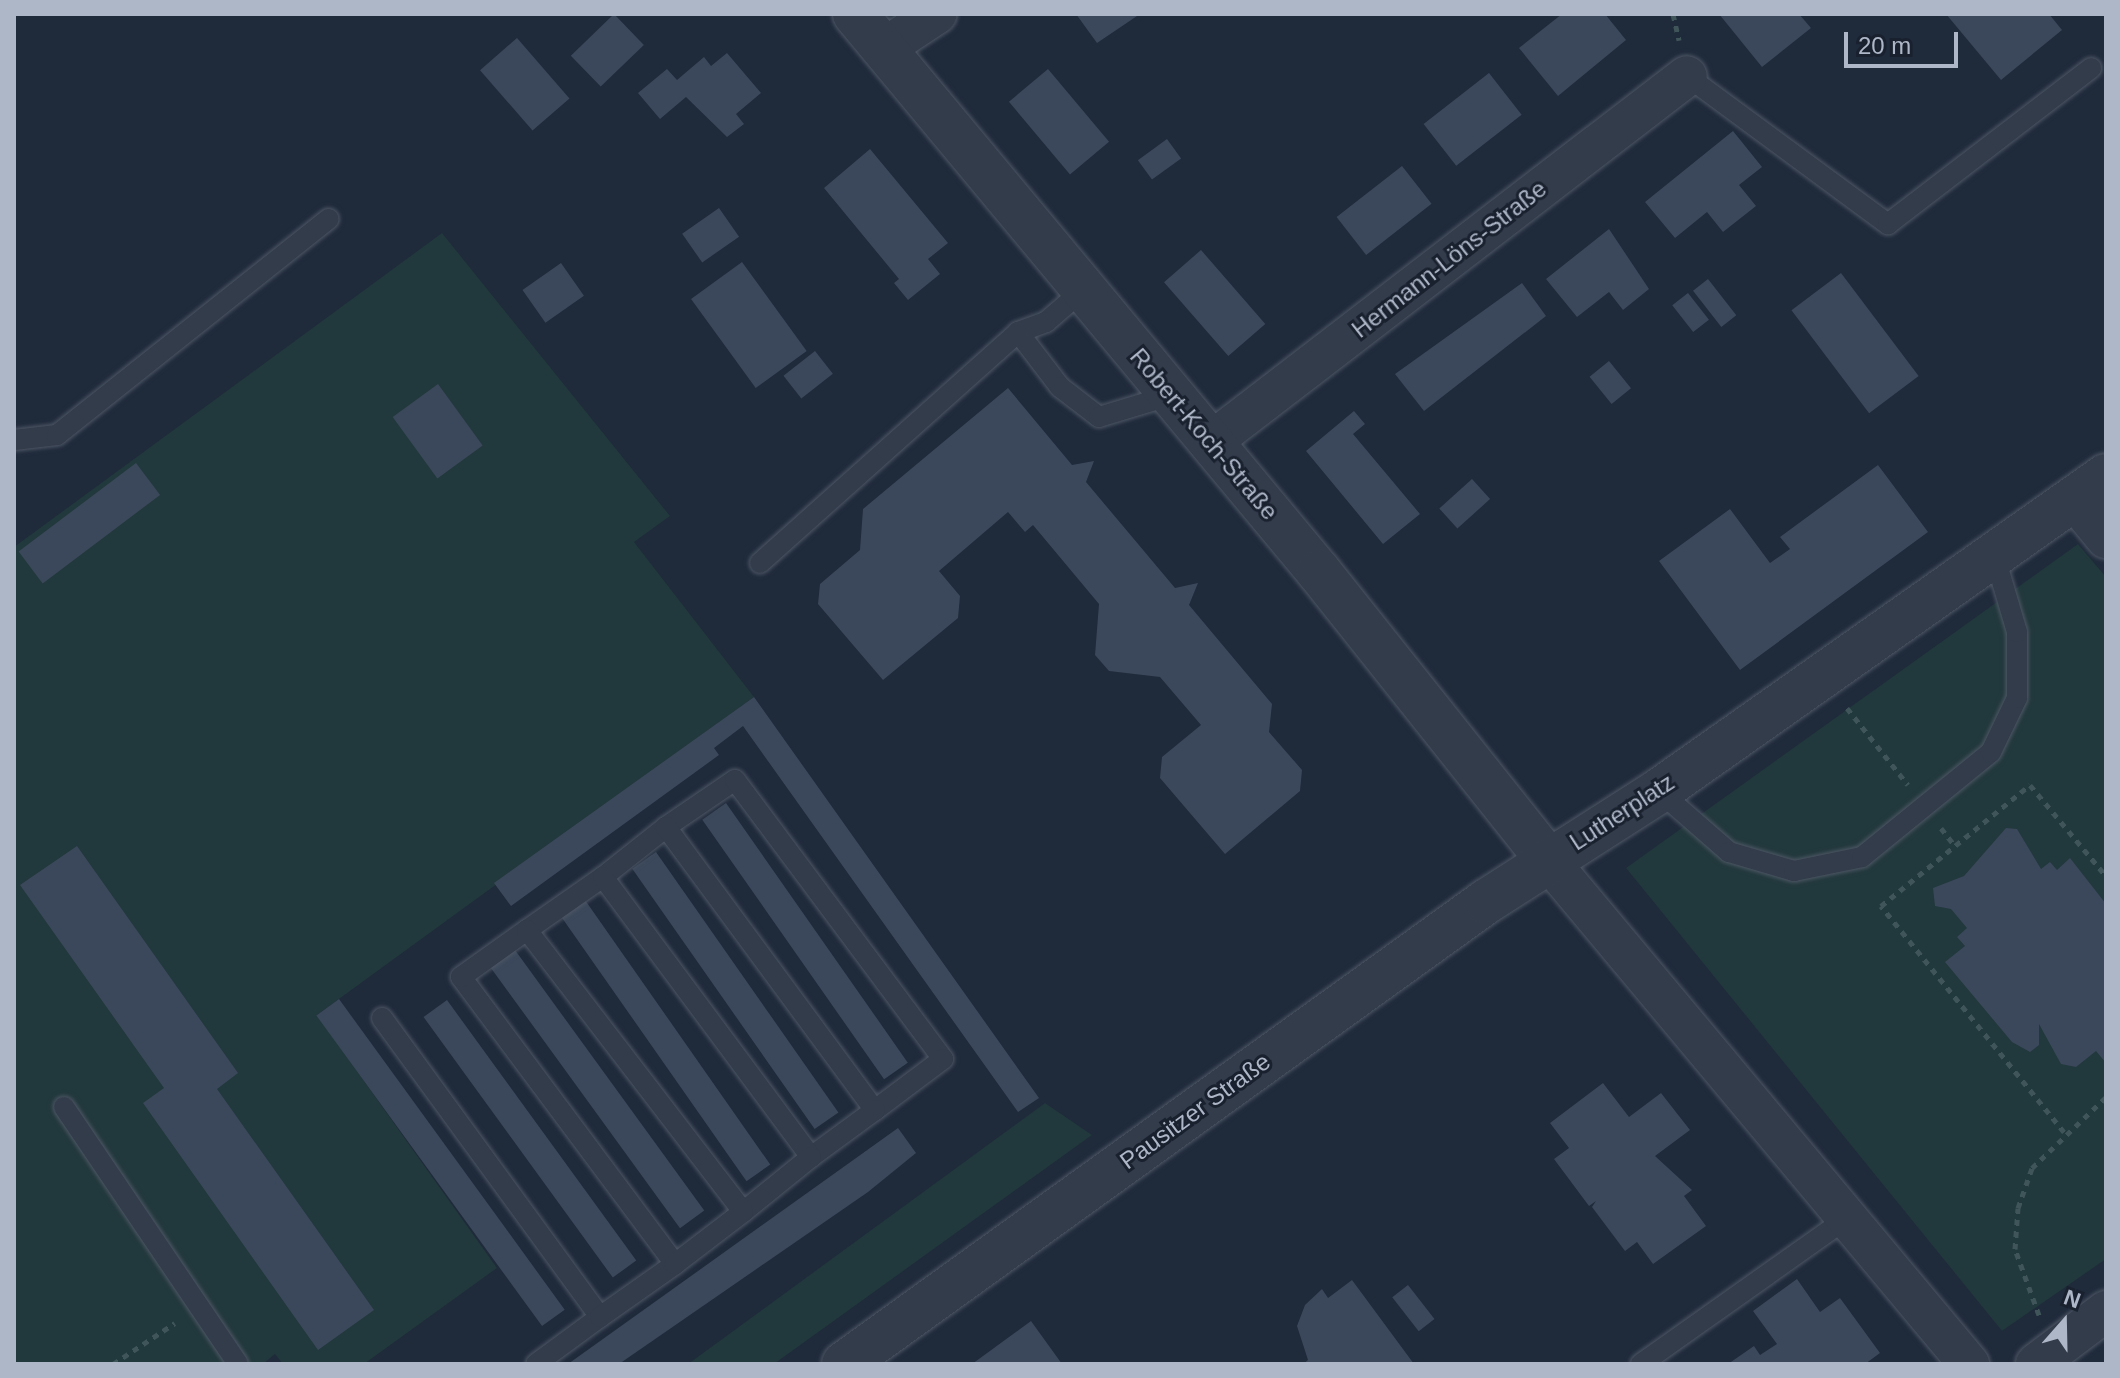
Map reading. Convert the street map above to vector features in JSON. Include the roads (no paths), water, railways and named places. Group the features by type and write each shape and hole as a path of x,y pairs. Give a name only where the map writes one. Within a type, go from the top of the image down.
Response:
{"street":[{"name":"Robert-Koch-Straße","path":"855,14 1211,442 1548,860"},
{"path":"883,49 936,14"},
{"name":"Hermann-Löns-Straße","path":"1211,442 1687,76"},
{"name":"Lutherplatz","path":"1969,1364 1548,860 1659,791 1993,551 2090,487 2106,538"},
{"name":"Pausitzer Straße","path":"844,1364 1548,860"},
{"path":"2047,1355 2106,1311"}],"lane":[{"path":"1687,76 1888,224 2091,68"},
{"path":"14,440 57,435 329,219"},
{"path":"760,563 1018,332 1046,322 1083,290"},
{"path":"1018,332 1060,387 1099,417 1172,395"},
{"path":"1659,791 1729,852 1794,871 1862,857 1926,809 1991,752 2017,698 2017,632 1993,551"},
{"path":"536,1364 675,1264 943,1059 735,780 461,977 675,1264"},
{"path":"666,827 875,1110"},
{"path":"603,877 811,1157"},
{"path":"527,930 743,1212"},
{"path":"382,1018 600,1317"},
{"path":"64,1107 238,1364"},
{"path":"1641,1364 1849,1217"}]}
